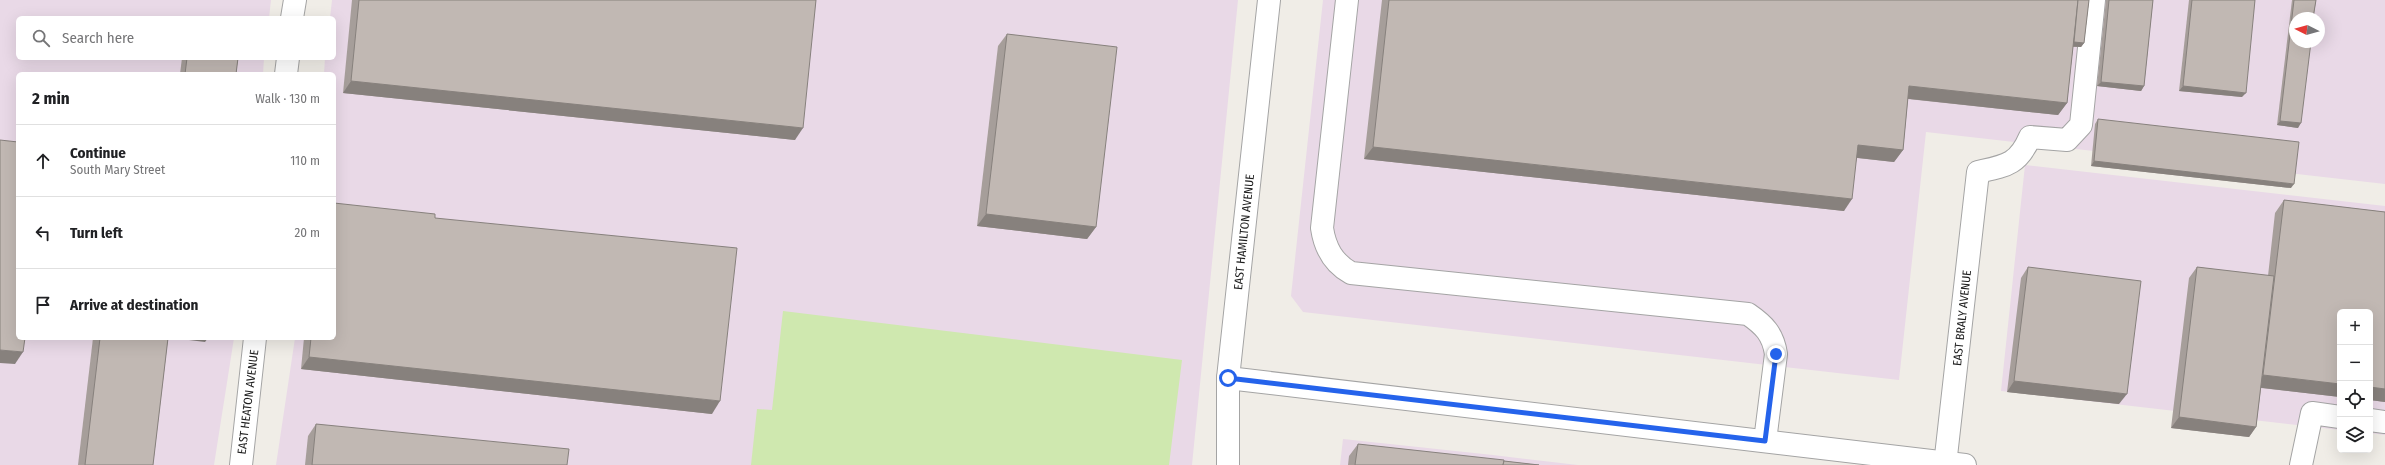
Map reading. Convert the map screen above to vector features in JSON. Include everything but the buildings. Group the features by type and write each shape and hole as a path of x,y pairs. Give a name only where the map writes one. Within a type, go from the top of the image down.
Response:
{"street":[{"path":"292,16 295,0"},
{"name":"EAST HAMILTON AVENUE","path":"1228,465 1228,378 1269,0"},
{"path":"1347,0 1322,228 1324,240 1330,255 1340,267 1351,273 1748,314 1768,331 1774,342 1776,354 1765,441"},
{"name":"EAST BRALY AVENUE","path":"1952,464 1978,172 2007,166 2024,153 2030,137 2067,140 2081,125 2094,0"},
{"path":"286,72 288,60"},
{"name":"EAST HEATON AVENUE","path":"241,465 255,340"},
{"path":"1228,378 1952,464"},
{"path":"2301,465 2312,413 2337,417"},
{"path":"2373,420 2385,422"}],"shaded area":[{"path":"0,0 271,0 269,16 16,16 16,60 264,60 263,72 16,72 16,340 234,340 214,465 0,465"},
{"path":"332,0 1238,0 1192,465 276,465 295,340 336,340 336,72 324,72 325,60 336,60 336,16 330,16"},
{"path":"1323,0 2385,0 2385,184 1926,132 1899,380 1303,312 1291,296"},
{"path":"2025,165 2385,206 2385,435 2373,433 2373,309 2337,309 2337,430 2001,391"},
{"path":"1343,439 1493,455 1578,465 1340,465"}],"green space":[{"path":"783,311 1182,360 1169,465 751,465 757,409 772,410"}],"route":[{"path":"1228,378 1765,441 1776,354"}]}
